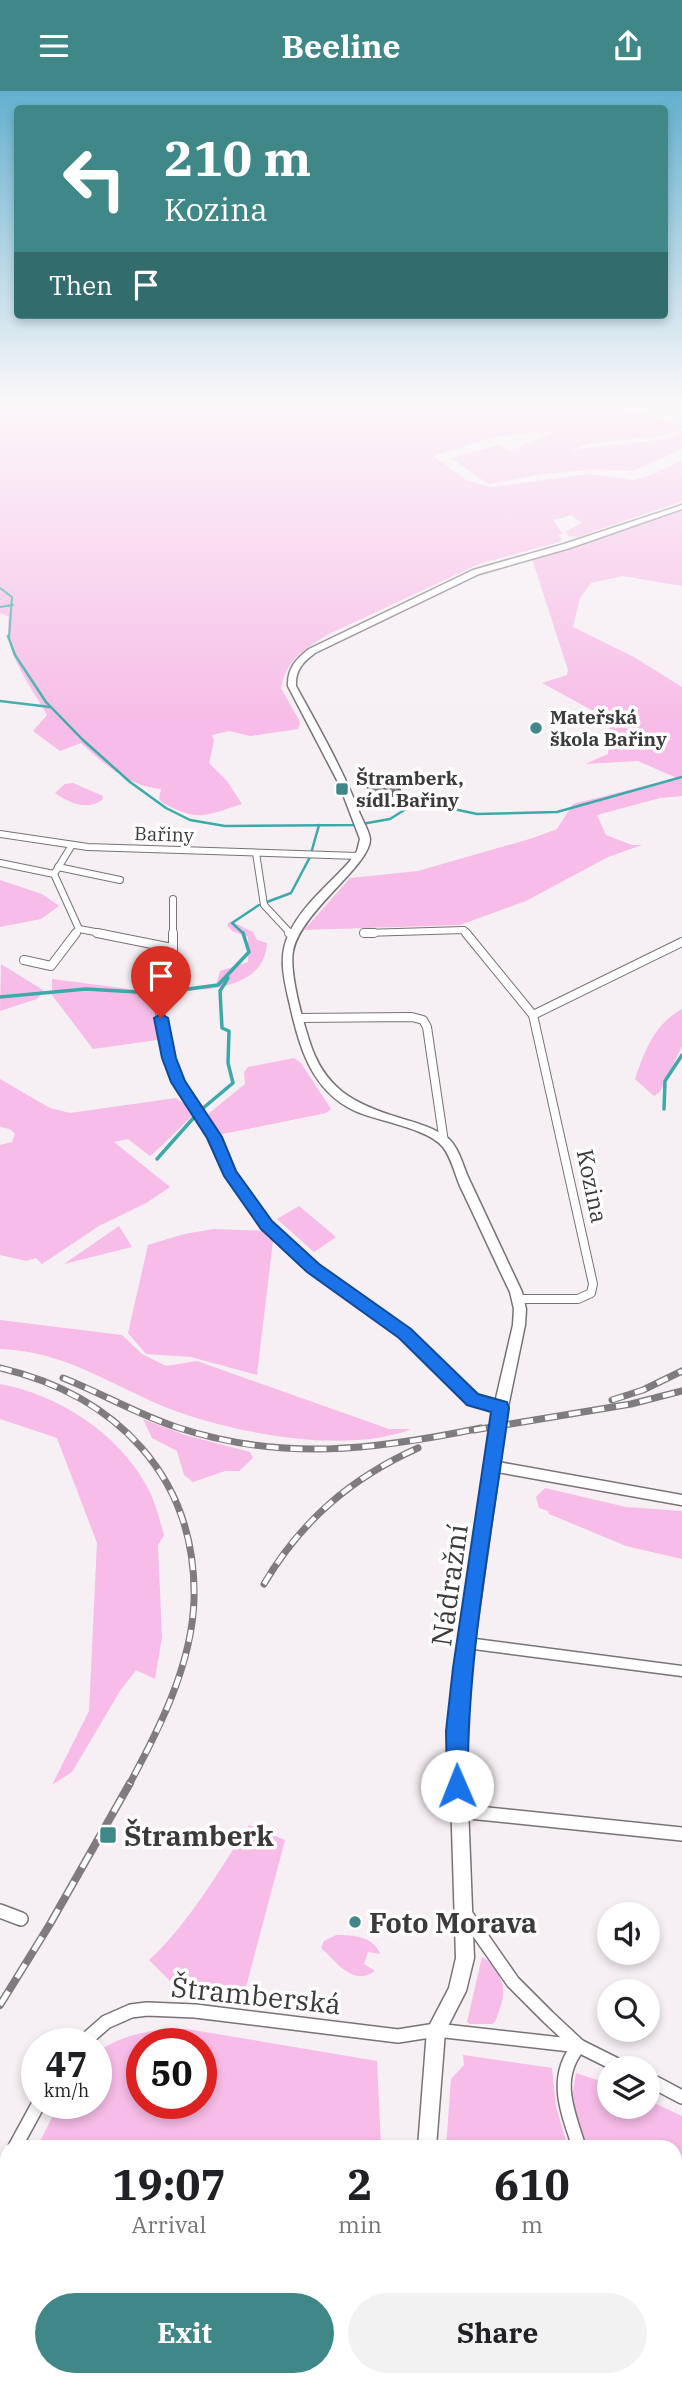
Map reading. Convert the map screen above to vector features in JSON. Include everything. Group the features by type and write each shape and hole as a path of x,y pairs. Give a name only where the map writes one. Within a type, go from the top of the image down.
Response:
{"main road":[{"path":"501,1408 519,1325 518,1299 444,1142 429,1133 361,1109 337,1095 323,1081 313,1064 298,1018 287,963 292,936 301,918 358,856 365,844 361,824 344,784 292,686 293,669 301,659 320,647 476,572 567,546 673,510"},
{"name":"Nádražní","path":"436,2030 461,1978 465,1958 457,1731 501,1408"},
{"path":"428,2140 436,2030"}],"street":[{"name":"Bařiny","path":"0,834 72,845 358,856"},
{"path":"56,870 72,845"},
{"path":"256,853 264,905 292,936"},
{"path":"0,863 120,880"},
{"path":"56,870 79,929"},
{"path":"173,899 173,959"},
{"path":"79,929 172,948"},
{"path":"24,961 51,966 79,929"},
{"name":"Kozina","path":"364,933 464,930 533,1015 593,1284 591,1293 578,1299 518,1299"},
{"path":"533,1015 682,941"},
{"path":"155,987 174,1072 214,1137 229,1172 266,1225 313,1268 405,1334 473,1400 501,1408"},
{"path":"298,1018 412,1017 422,1020 427,1027 444,1142"},
{"path":"492,1466 682,1500"},
{"path":"467,1643 682,1671"},
{"path":"459,1811 682,1834"},
{"path":"0,1911 21,1919"},
{"path":"464,1911 513,1982 579,2046 599,2056"},
{"name":"Štramberská","path":"99,2028 131,2011 146,2009 195,2011 398,2036 436,2030"},
{"path":"436,2030 579,2046"},
{"path":"577,2140 567,2111 566,2064 579,2046"},
{"path":"660,2086 682,2097"},
{"path":"19,2140 30,2119"}],"shaded area":[{"path":"0,510 656,510 578,537 568,536 566,531 582,523 571,515 553,520 563,534 558,535 562,539 559,542 479,564 329,634 312,645 292,662 281,688 300,722 298,729 250,736 229,731 212,735 214,741 209,763 227,781 242,804 210,814 194,815 175,809 159,799 161,789 128,779 81,743 60,751 33,731 47,715 19,668 10,643 9,617 0,613"},
{"path":"682,510 682,586 623,576 591,583 580,598 573,627 634,657 682,687 682,796 660,798 597,815 606,835 632,845 642,845 608,857 526,901 460,925 304,930 350,878 418,871 533,838 557,829 573,804 677,778 638,761 585,764 608,754 610,720 542,683 567,675 568,670 532,559"},
{"path":"73,783 103,796 102,800 84,805 66,800 55,793 65,784"},
{"path":"0,880 42,894 59,906 41,919 0,927"},
{"path":"230,921 253,932 257,940 267,943 263,959 255,971 243,980 212,989 164,992 162,990 216,985 220,971 248,962 248,937 232,931 227,925"},
{"path":"1,964 43,990 42,994 37,999 0,1011"},
{"path":"52,979 152,992 162,1037 93,1049 52,995"},
{"path":"682,1009 682,1046 660,1092 654,1096 635,1079 657,1031 672,1015"},
{"path":"294,1058 301,1063 331,1109 326,1113 218,1135 208,1114 245,1084 244,1072 248,1067"},
{"path":"0,1079 50,1108 70,1113 176,1098 192,1116 150,1156 128,1139 114,1142 170,1187 146,1203 99,1226 42,1264 36,1258 26,1261 0,1255 0,1145 12,1142 15,1134 10,1129 0,1127"},
{"path":"299,1206 336,1237 314,1252 277,1219"},
{"path":"119,1226 132,1247 64,1264"},
{"path":"214,1229 266,1231 273,1240 257,1375 191,1357 146,1354 128,1333 148,1245 184,1234"},
{"path":"0,1320 122,1335 142,1354 166,1366 197,1361 389,1429 411,1429 385,1437 323,1440 290,1438 225,1426 170,1409 68,1363 24,1351 0,1349"},
{"path":"0,1384 22,1389 64,1407 84,1419 119,1448 146,1485 164,1535 158,1545 162,1637 155,1679 136,1670 120,1691 72,1772 52,1785 89,1711 97,1543 57,1438 0,1419"},
{"path":"143,1419 185,1435 250,1452 253,1458 239,1471 225,1471 193,1482 184,1475 177,1451 152,1438"},
{"path":"545,1488 626,1507 682,1511 682,1559 626,1546 549,1514 539,1508 536,1497"},
{"path":"249,1825 285,1840 246,1987 170,1981 149,1960 190,1914"},
{"path":"336,1935 356,1936 373,1943 380,1954 368,1952 364,1964 375,1971 360,1976 339,1966 321,1948 324,1941"},
{"path":"482,1957 490,1963 502,1982 502,2001 495,2022 470,2024 467,2022"},
{"path":"217,2034 377,2061 381,2140 41,2140 51,2119 112,2119 112,2044 126,2037 126,2119 217,2119"},
{"path":"463,2055 552,2068 556,2107 566,2140 447,2140 451,2079 464,2065"},
{"path":"576,2073 597,2080 597,2119 660,2119 660,2106 682,2116 682,2140 580,2140 570,2109"}],"building":[{"path":"393,782 400,790 375,796 368,788"}],"waterway":[{"path":"0,588 12,597 11,605"},
{"path":"0,607 11,605"},
{"path":"9,638 11,605"},
{"path":"8,636 15,655 46,702 130,782 166,808 190,820 225,826 319,825"},
{"path":"0,701 50,707"},
{"path":"319,825 356,825 390,819 409,807 425,803 477,814 557,812 682,777"},
{"path":"267,902 291,893 310,857 319,825"},
{"path":"243,933 232,923 259,905"},
{"path":"158,993 218,985 249,952 243,933"},
{"path":"202,1109 233,1083 228,1063 229,1031 222,1028 220,991 228,978"},
{"path":"0,997 86,989 153,993"},
{"path":"664,1109 665,1081 682,1055"},
{"path":"157,1159 197,1114"}],"railway":[{"path":"0,1368 41,1381 79,1398 113,1421 141,1448 164,1479 181,1515 191,1556 194,1600 192,1624 172,1696 129,1785"},
{"path":"612,1400 643,1390 682,1371"},
{"path":"63,1378 176,1427 253,1445 328,1449 365,1447 481,1428"},
{"path":"474,1430 631,1404 682,1391"},
{"path":"264,1584 294,1540 330,1504 371,1473 418,1448"},
{"path":"0,2005 50,1924 130,1783"}],"place":[{"name":"Mateřská škola Bařiny","path":"536,728"},
{"name":"Štramberk, sídl.Bařiny","path":"342,789"},
{"name":"Štramberk","path":"108,1835"},
{"name":"Foto Morava","path":"355,1922"}],"route":[{"path":"161,1018 169,1058 178,1082 214,1137 229,1172 266,1225 313,1268 405,1334 473,1400 501,1408 463,1668 457,1731 457,1786"}]}
